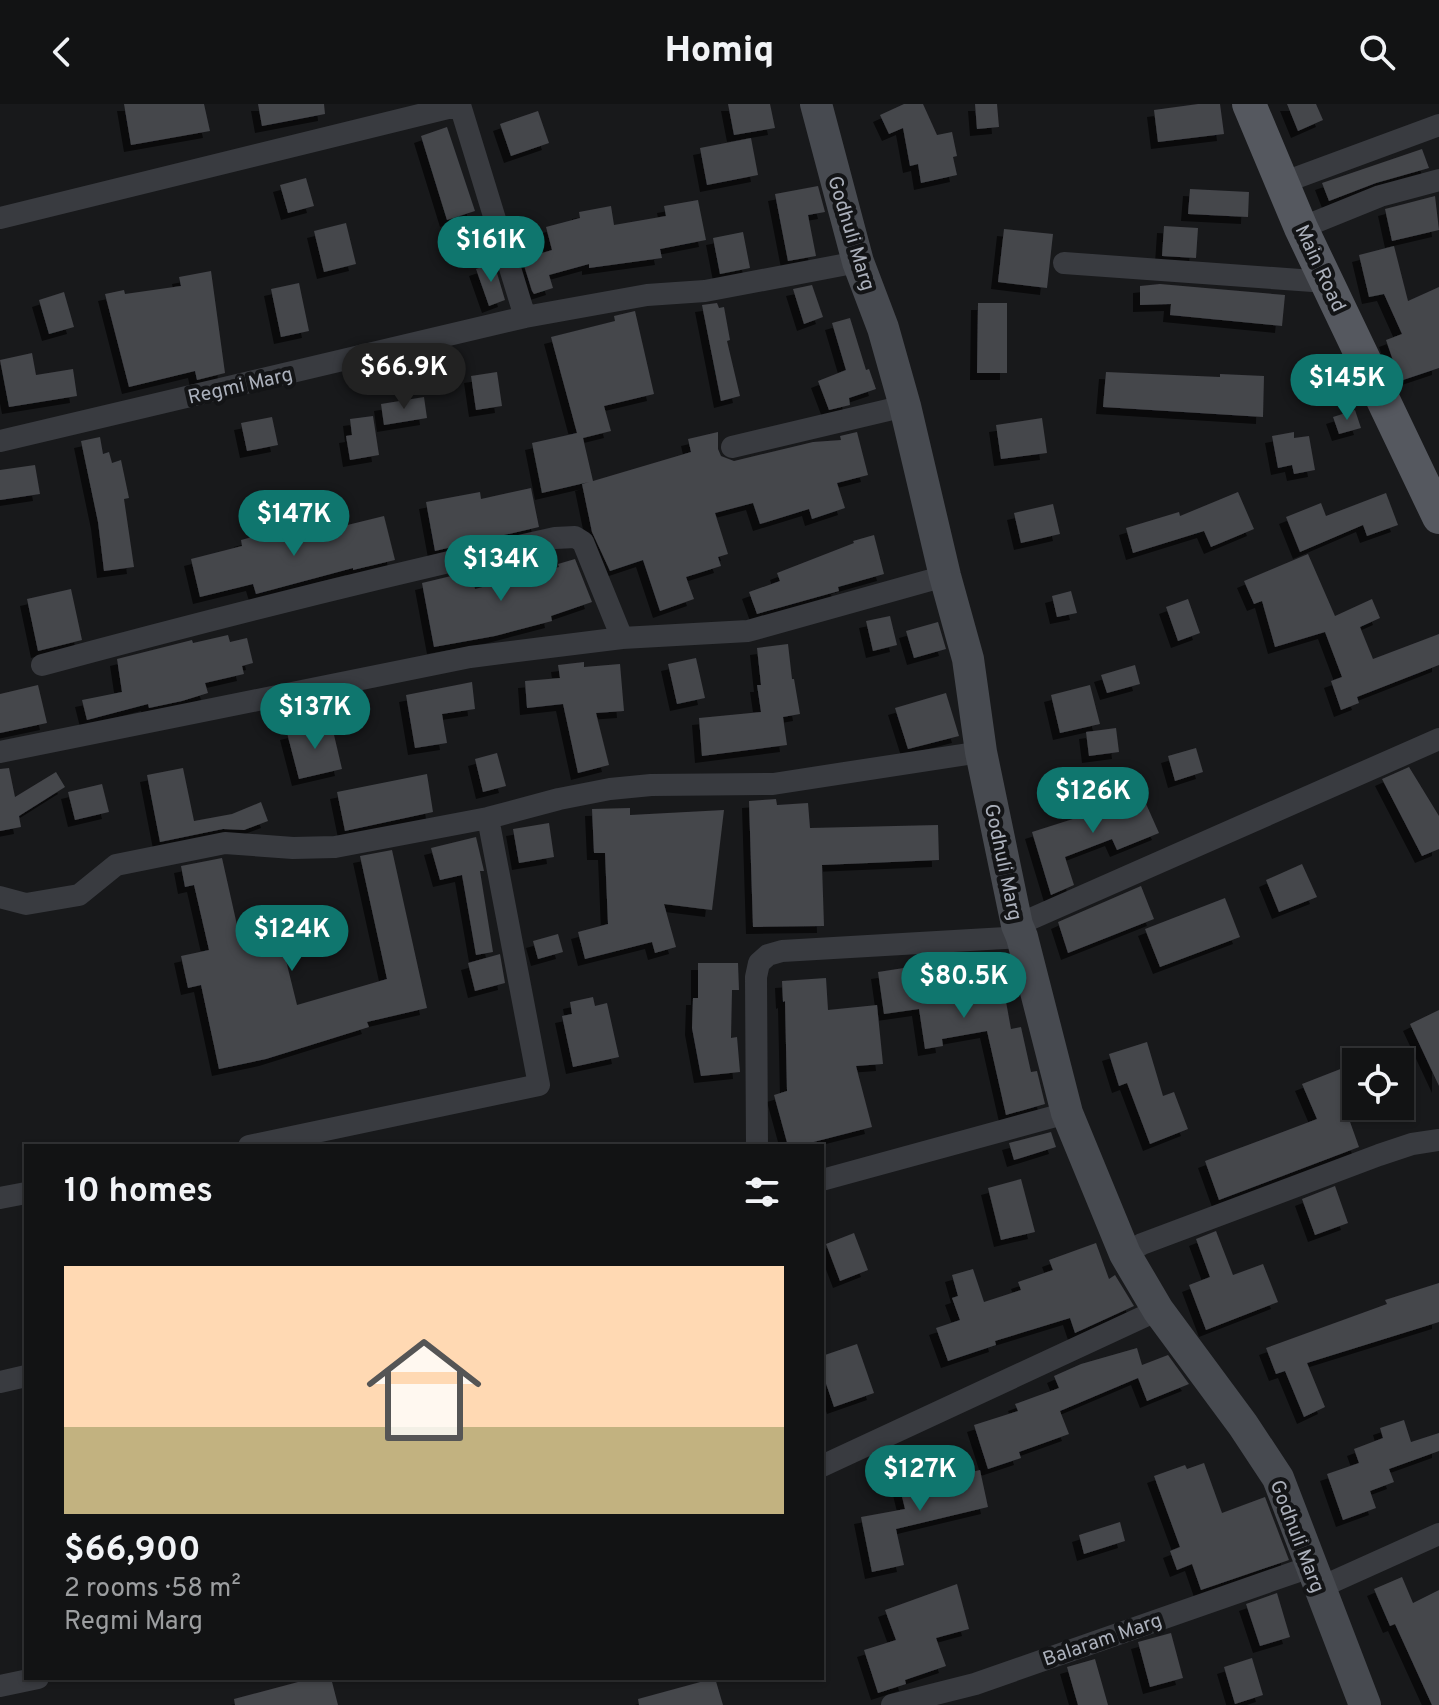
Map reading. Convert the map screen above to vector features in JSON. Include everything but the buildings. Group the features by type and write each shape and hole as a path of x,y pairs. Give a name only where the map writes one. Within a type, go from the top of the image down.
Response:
{"main road":[{"name":"Godhuli Marg","path":"816,104 858,262 883,328 905,406 968,659 981,752 1019,931 1067,1113 1125,1254 1158,1310 1278,1478 1365,1705"},
{"name":"Main Road","path":"1249,104 1288,181 1327,282 1439,517"},
{"name":"Main Road","path":"1262,104 1288,181"},
{"name":"Main Road","path":"1307,226 1439,491"}],"street":[{"path":"0,218 462,104 525,317"},
{"path":"1288,181 1439,125"},
{"path":"1307,226 1380,196 1439,180"},
{"name":"Regmi Marg","path":"0,441 525,317 647,295 705,291 858,262"},
{"path":"1064,263 1327,282"},
{"path":"732,447 905,406"},
{"path":"42,665 211,619 478,555 575,537 583,542 622,638"},
{"path":"0,752 470,657 622,638 748,631 945,576"},
{"path":"757,1144 756,977 759,963 768,955 782,951 1019,931 1439,739"},
{"path":"0,897 26,904 79,895 116,865 225,843 293,848 335,847 488,818 610,789 651,785 773,784 981,752"},
{"path":"259,1144 539,1085 488,818"},
{"path":"824,1179 1067,1113"},
{"path":"1125,1254 1142,1244 1379,1155 1412,1144 1439,1140"},
{"path":"0,1198 24,1193"},
{"path":"824,1465 1158,1310"},
{"path":"0,1382 24,1376"},
{"name":"Balaram Marg","path":"892,1705 975,1684 1314,1577 1439,1534"},
{"path":"0,1686 28,1680"}]}
